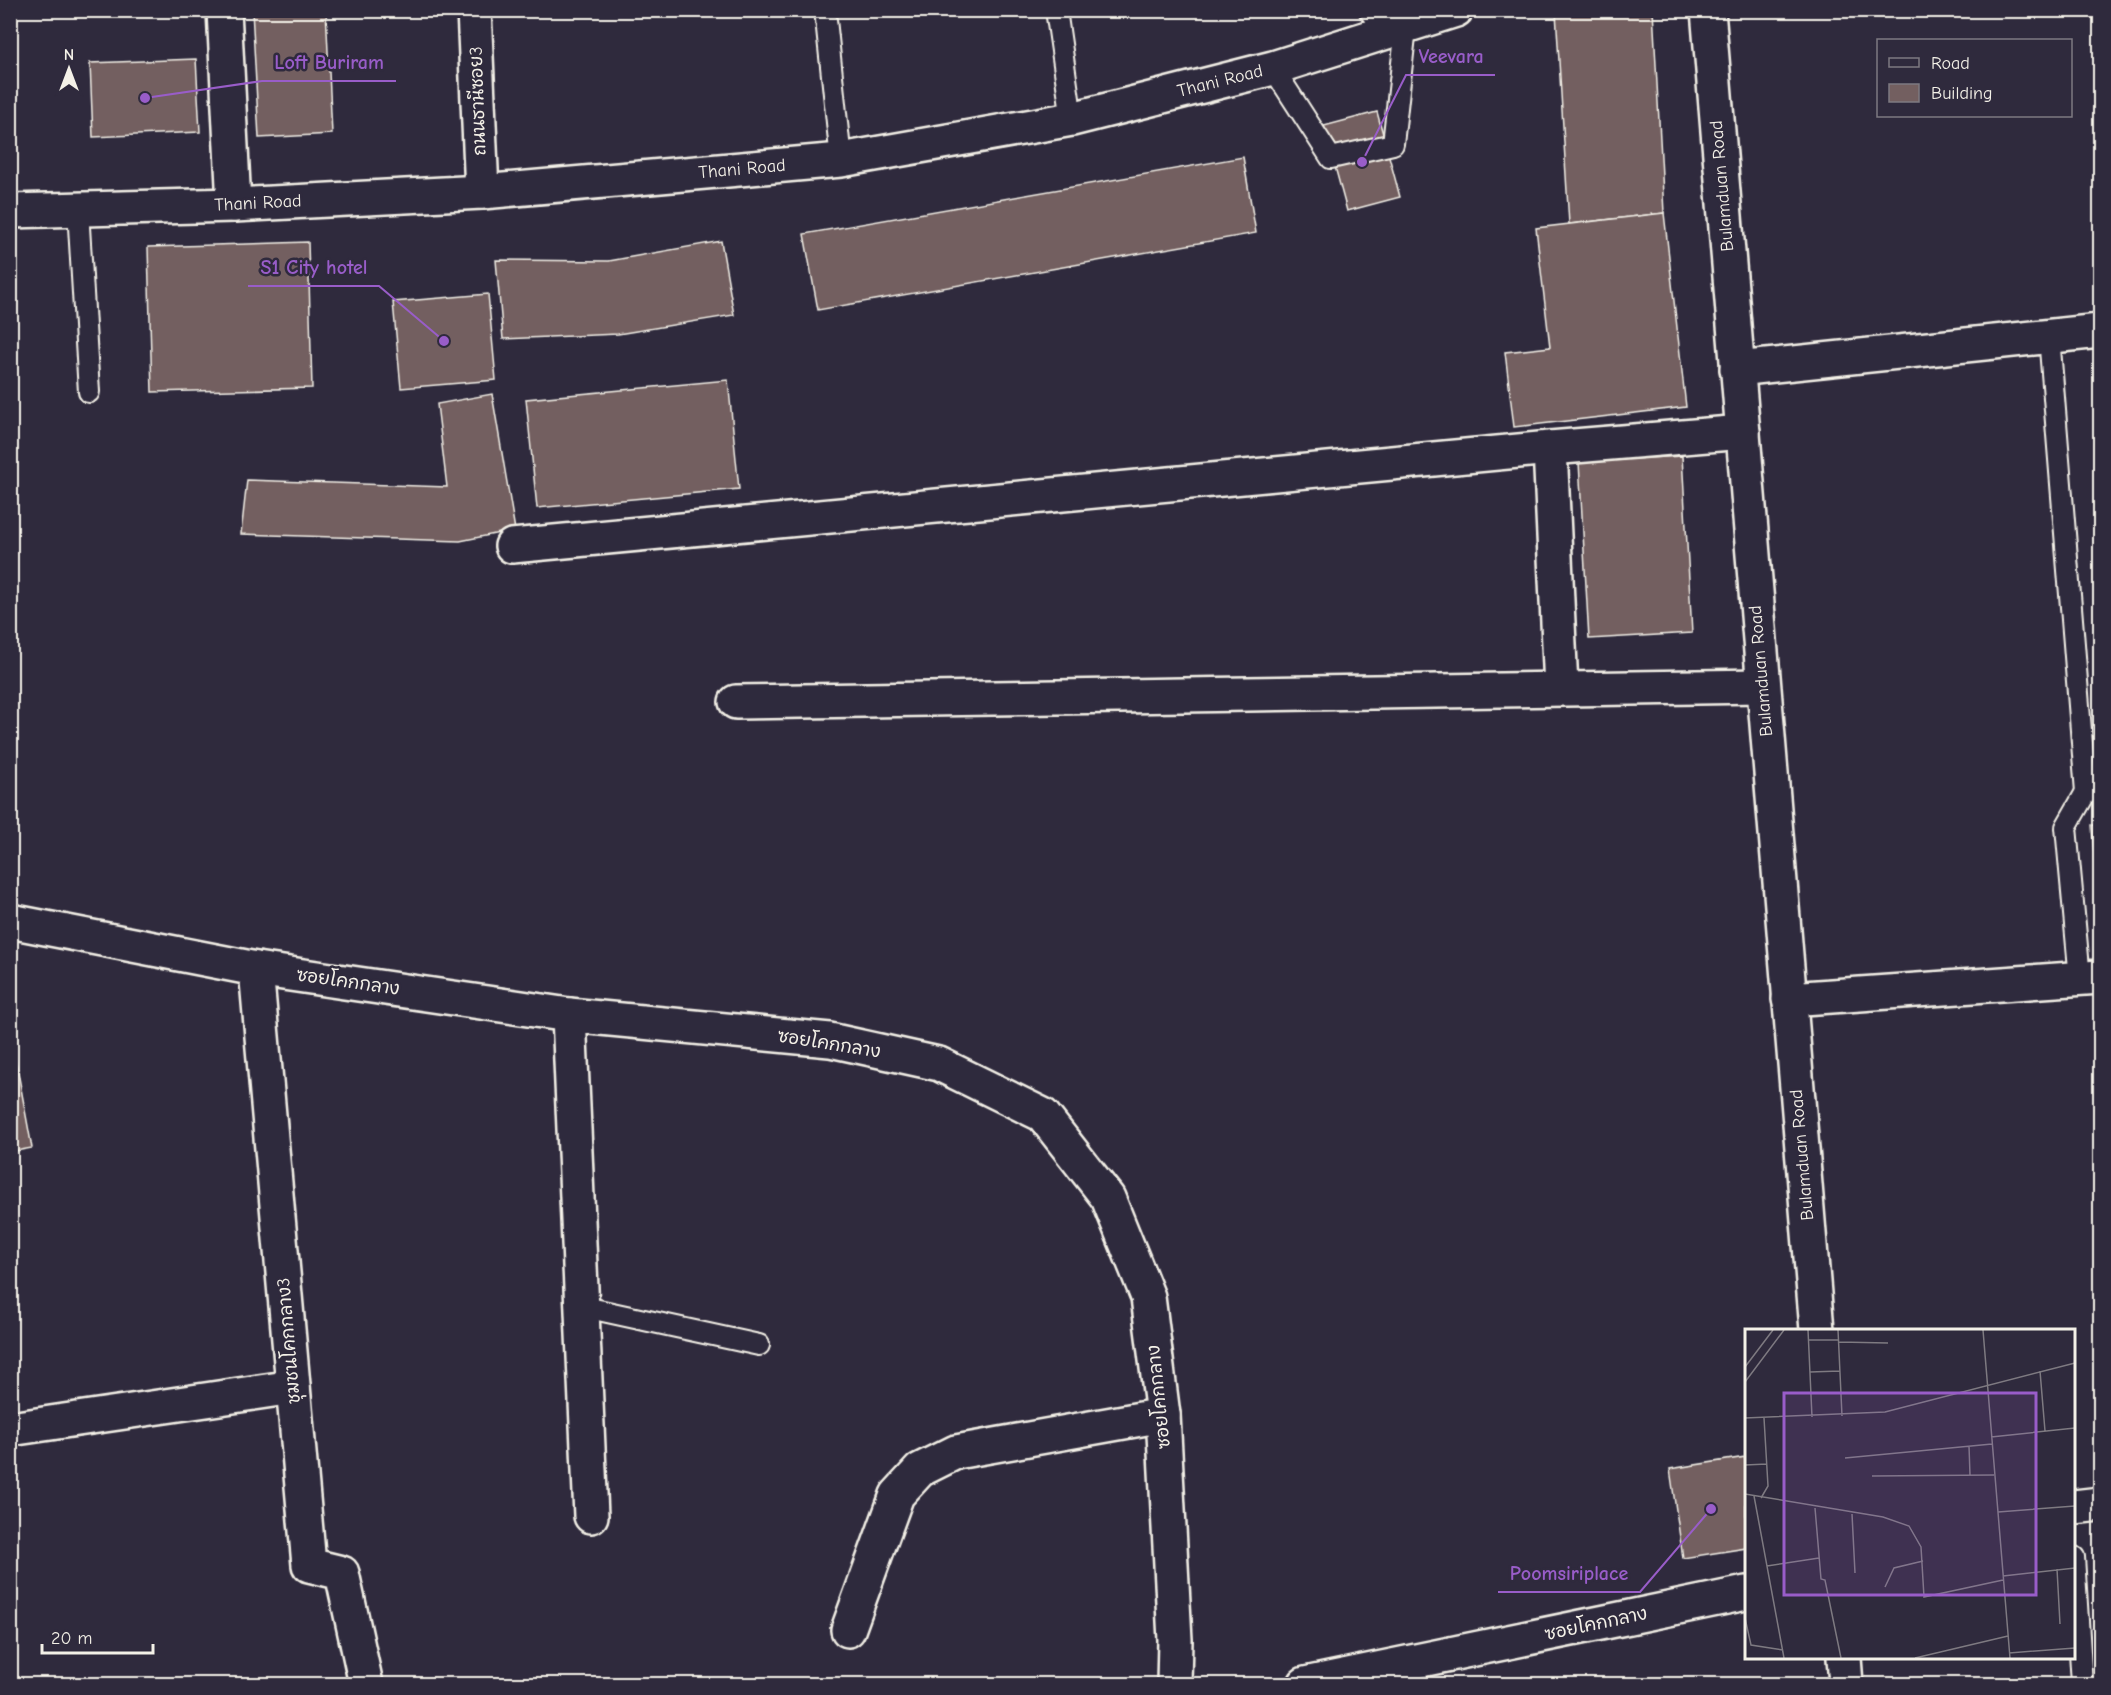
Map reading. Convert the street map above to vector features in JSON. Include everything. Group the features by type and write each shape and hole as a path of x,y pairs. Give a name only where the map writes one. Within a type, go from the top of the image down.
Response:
{"street":[{"path":"224,10 234,205"},
{"name":"ถนนธานีซอย3","path":"474,10 482,192"},
{"name":"Thani Road","path":"10,211 234,205 482,192 842,160 1072,119 1272,68 1387,23 1456,10"},
{"name":"Bulamduan Road","path":"1708,10 1762,686 1817,1329"},
{"path":"1737,369 2100,331"},
{"path":"512,546 1550,448 1743,432"},
{"path":"1550,448 1561,688"},
{"path":"736,702 1762,686"},
{"name":"ซอยโคกกลาง","path":"10,921 256,969 569,1015 830,1040 939,1064 1043,1114 1108,1198 1148,1297 1163,1415 1176,1640 1174,1684"},
{"name":"ชุมชนโคกกลาง3","path":"256,969 309,1565 342,1573 366,1684"},
{"path":"1789,999 2090,978"},
{"path":"569,1015 591,1516"},
{"path":"10,1429 293,1386"},
{"path":"848,1630 897,1495 920,1470 956,1452 1163,1415"},
{"path":"2075,1507 2100,1504"},
{"name":"ซอยโคกกลาง","path":"1305,1684 1745,1593"},
{"path":"1844,1659 1846,1684"}],"lane":[{"path":"825,10 842,160"},
{"path":"1056,10 1072,119"},
{"path":"1272,68 1331,158 1393,144 1387,23"},
{"path":"78,210 89,392"},
{"path":"2049,336 2093,791 2066,827 2090,978"},
{"path":"580,1306 759,1345"},
{"path":"2075,1585 2082,1684"}],"building":[{"path":"252,10 326,10 332,134 259,138"},
{"path":"1563,10 1653,10 1664,213 1569,224 1556,12"},
{"path":"196,59 200,132 93,137 90,63"},
{"path":"1377,112 1400,197 1347,211 1324,126"},
{"path":"1243,157 1256,233 818,310 804,234"},
{"path":"1664,213 1686,407 1514,427 1505,352 1550,347 1536,228"},
{"path":"721,241 734,315 618,334 503,339 496,260 609,261"},
{"path":"308,242 312,388 152,392 148,247"},
{"path":"488,294 496,380 401,388 393,302"},
{"path":"728,380 739,489 537,508 526,399"},
{"path":"492,394 515,530 460,541 241,534 247,480 447,487 437,404"},
{"path":"1682,456 1692,633 1589,639 1579,462"},
{"path":"2092,825 2100,825 2100,930 2099,930"},
{"path":"13,1045 32,1148 10,1152 10,1046"},
{"path":"1745,1457 1745,1548 1683,1558 1670,1469"}],"place":[{"name":"Loft Buriram","path":"145,98"},
{"name":"Veevara","path":"1362,162"},
{"name":"S1 City hotel","path":"444,341"},
{"name":"Poomsiriplace","path":"1711,1509"}]}
